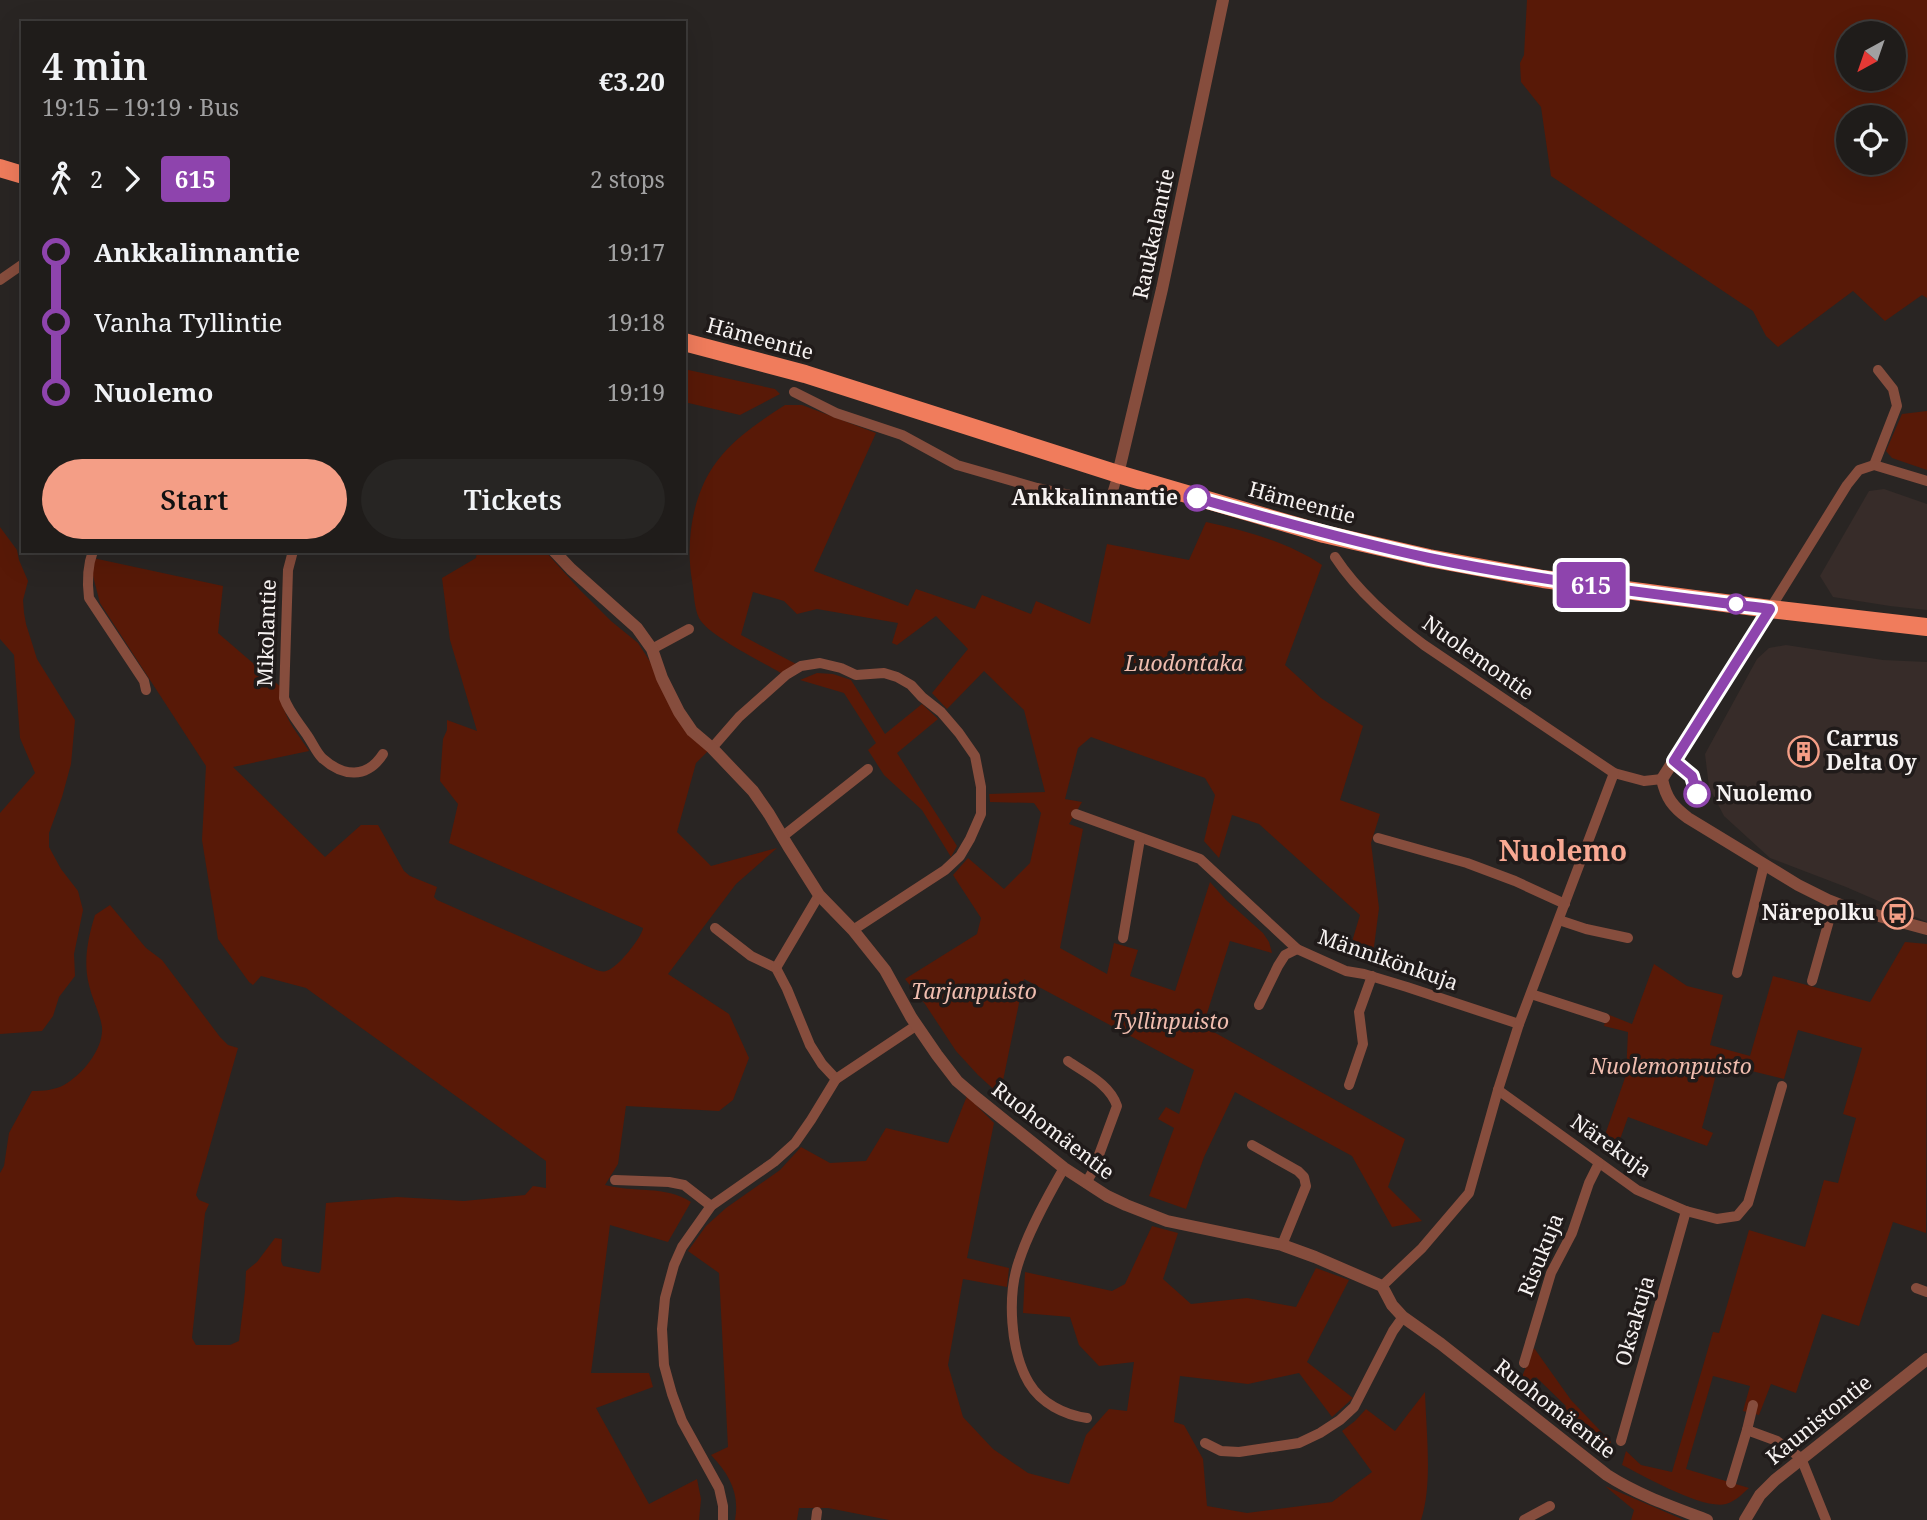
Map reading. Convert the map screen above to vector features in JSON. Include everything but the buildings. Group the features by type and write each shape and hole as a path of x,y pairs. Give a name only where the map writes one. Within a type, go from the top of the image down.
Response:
{"highway":[{"path":"0,168 21,174"},
{"name":"Hämeentie","path":"686,343 805,374 1118,474 1324,534 1429,558 1543,579 1927,628"}],"street":[{"name":"Raukkalantie","path":"1118,474 1162,289 1223,0"},
{"path":"0,280 21,265"},
{"path":"1874,465 1897,406 1893,389 1878,370"},
{"path":"794,392 836,413 902,435 957,465 1037,488 1094,500 1111,494 1118,474"},
{"path":"1927,481 1874,465 1859,470 1662,779 1667,797 1678,811 1798,885 1835,903 1927,929"},
{"path":"93,553 88,575 89,598 144,681 146,690"},
{"name":"Mikolantie","path":"292,553 288,570 284,698 288,708 321,757 333,766 360,773 376,765 383,754"},
{"name":"Ruohomäentie","path":"556,553 637,628 652,649 662,678 692,731 712,748 752,791 819,895 853,930 885,970 916,1025 957,1081 1002,1120 1064,1168 1126,1205 1167,1221 1282,1245 1382,1286 1392,1305 1403,1317 1607,1475 1649,1497 1707,1520"},
{"name":"Nuolemontie","path":"1335,557 1366,594 1395,623 1424,646 1614,773"},
{"path":"652,649 689,629"},
{"path":"712,748 739,717 786,676 801,666 820,663 856,675 884,674 897,677 911,685 941,712 959,733 975,755 981,786 981,814 970,839 960,856 945,870 853,930"},
{"path":"782,837 868,769"},
{"path":"1382,1286 1422,1248 1469,1193 1519,1024 1614,773 1644,781 1662,779"},
{"name":"Männikönkuja","path":"1076,814 1200,859 1297,949 1346,971 1372,976 1519,1024"},
{"path":"1378,838 1466,863 1515,881 1565,904"},
{"path":"1123,938 1140,839"},
{"path":"1737,972 1763,865"},
{"path":"776,968 819,895"},
{"path":"1812,981 1835,903"},
{"path":"1559,920 1628,938"},
{"path":"715,928 751,956 776,968 810,1045 836,1079"},
{"path":"1259,1005 1285,955 1297,949"},
{"path":"1349,1084 1363,1044 1359,1012 1372,976"},
{"path":"1531,994 1605,1018"},
{"path":"723,1520 719,1488 682,1421 664,1365 662,1329 665,1298 674,1265 682,1247 711,1206 774,1163 795,1143 836,1079 916,1025"},
{"path":"1068,1061 1107,1088 1117,1106 1098,1160 1086,1183"},
{"name":"Närekuja","path":"1498,1090 1637,1190 1686,1211 1717,1219 1737,1216 1748,1203 1782,1086"},
{"path":"1252,1145 1304,1177 1306,1186 1282,1245"},
{"name":"Risukuja","path":"1524,1363 1551,1273 1572,1233 1599,1163"},
{"path":"1064,1168 1018,1262 1013,1289 1015,1343 1029,1384 1042,1399 1058,1410 1087,1418"},
{"path":"615,1180 684,1185 711,1206"},
{"name":"Oksakuja","path":"1621,1441 1686,1211"},
{"path":"1916,1288 1927,1292"},
{"path":"1205,1443 1221,1451 1239,1452 1299,1443 1320,1433 1354,1407 1403,1317"},
{"name":"Kaunistontie","path":"1745,1520 1760,1495 1801,1458 1927,1359"},
{"path":"1731,1483 1753,1405"},
{"path":"1747,1430 1777,1440 1801,1458 1826,1520"},
{"path":"1524,1520 1550,1507"}],"shaded area":[{"path":"1884,489 1927,504 1927,610 1833,597 1820,576 1869,491"},
{"path":"1786,645 1883,660 1927,662 1927,922 1770,858 1724,816 1709,787 1705,754 1757,659 1769,648"}],"green space":[{"path":"1527,0 1927,0 1927,298 1922,295 1885,321 1853,291 1778,347 1766,336 1753,311 1551,176 1541,107 1521,82 1520,63 1524,55"},
{"path":"686,369 775,389 780,394 740,415 686,402"},
{"path":"785,405 802,405 876,433 814,571 908,606 916,589 975,609 982,595 1031,614 1036,601 1090,624 1107,544 1189,560 1206,522 1251,533 1281,544 1322,565 1285,665 1321,698 1363,726 1340,800 1380,814 1371,843 1379,908 1372,962 1348,955 1360,915 1259,824 1232,815 1219,858 1204,841 1215,795 1205,778 1091,737 1078,748 1065,799 1082,802 1069,824 1083,829 1060,948 1107,974 1114,943 1138,950 1130,976 1175,991 1210,882 1263,933 1272,953 1230,941 1203,1026 1405,1139 1388,1187 1422,1221 1392,1227 1352,1156 1235,1092 1204,1157 1186,1209 1149,1196 1174,1128 1158,1119 1166,1107 1179,1114 1194,1070 1024,979 1000,1095 956,1051 905,979 977,934 981,918 953,875 968,858 1004,889 1030,863 1041,813 1034,803 990,802 989,794 1045,792 1024,710 984,671 947,709 932,693 968,649 936,616 897,645 892,643 898,623 817,609 797,614 784,601 753,592 741,635 796,664 783,674 724,640 704,625 696,610 690,565 691,531 698,498 712,468 729,447"},
{"path":"1927,411 1927,470 1892,458 1886,451 1902,414"},
{"path":"0,527 17,550 28,581 23,600 24,613 37,659 75,720 71,764 49,833 49,847 78,891 83,910 74,954 75,976 59,997 53,1016 42,1031 0,1034 0,813 35,773 20,738 14,655 0,639"},
{"path":"477,553 547,553 611,621 638,643 708,751 696,763 677,832 711,866 777,848 736,884 668,974 729,1014 749,1058 733,1100 719,1111 626,1106 618,1164 605,1185 671,1193 691,1202 668,1242 610,1225 591,1373 649,1373 653,1387 596,1408 649,1504 697,1479 701,1499 699,1520 0,1520 0,1173 4,1166 9,1133 32,1091 57,1088 71,1081 96,1052 102,1027 89,985 86,958 95,915 110,905 146,948 162,960 220,1037 228,1045 238,1048 196,1195 199,1200 209,1204 205,1213 192,1338 196,1345 230,1345 239,1341 246,1271 257,1262 275,1238 282,1239 283,1266 319,1273 326,1203 397,1197 464,1201 525,1195 533,1186 546,1188 546,1161 306,988 261,976 253,985 218,939 202,840 206,766 100,603 93,576 93,558 223,586 218,633 282,688 286,713 309,751 233,767 325,857 361,825 378,825 404,871 437,887 434,897 437,900 589,967 606,971 628,952 643,928 449,843 458,804 440,781 447,720 477,731 450,640 442,578 476,558"},
{"path":"817,673 833,674 851,680 885,734 922,704 938,719 897,753 957,846 951,857 922,810 884,775 868,750 876,743 844,693 800,680"},
{"name":"Nuolemonpuisto","path":"1905,942 1927,944 1926,1233 1893,1222 1859,1326 1822,1314 1796,1393 1771,1384 1759,1415 1743,1411 1750,1386 1713,1376 1686,1469 1749,1488 1726,1504 1703,1502 1689,1497 1622,1465 1626,1451 1641,1465 1672,1472 1713,1332 1719,1333 1749,1230 1805,1247 1824,1180 1838,1183 1856,1118 1843,1114 1862,1048 1798,1030 1784,1079 1719,1063 1702,1128 1713,1133 1707,1146 1628,1117 1613,1159 1600,1149 1626,1075 1628,1032 1604,1026 1607,1014 1632,1024 1654,964 1687,986 1723,995 1710,1045 1750,1056 1773,976 1870,1002"},
{"path":"967,1096 994,1123 967,1258 1009,1268 1007,1287 963,1279 948,1365 963,1417 993,1449 1028,1473 1069,1484 1086,1435 1109,1409 1127,1411 1134,1362 1099,1366 1079,1345 1070,1317 1023,1313 1025,1272 1112,1291 1125,1284 1152,1226 1178,1233 1163,1279 1191,1304 1247,1298 1296,1307 1316,1268 1349,1280 1307,1362 1353,1398 1332,1417 1299,1373 1248,1384 1180,1376 1174,1422 1184,1425 1203,1459 1207,1506 1247,1513 1332,1502 1372,1472 1342,1431 1366,1409 1395,1431 1425,1392 1428,1474 1421,1520 889,1520 828,1508 799,1508 797,1520 735,1520 736,1501 732,1484 711,1455 728,1447 719,1273 688,1251 706,1226 726,1208 780,1170 801,1147 830,1163 866,1161 886,1128 948,1143"},
{"path":"1534,1348 1571,1400 1611,1442 1606,1454 1559,1418 1566,1406 1536,1377 1524,1391 1518,1386"},
{"path":"1605,1486 1684,1520 1631,1520 1634,1510"}],"bus line":[{"name":"615","path":"1197,498 1324,534 1429,558 1543,579 1770,609 1674,761 1689,771 1697,794"}],"place":[{"name":"Ankkalinnantie","path":"1197,498"},
{"name":"Carrus Delta Oy","path":"1803,751"},
{"name":"Nuolemo","path":"1697,794"},
{"name":"Närepolku","path":"1898,913"}],"district":[{"name":"Nuolemo","path":"1563,851"}],"park label":[{"name":"Luodontaka","path":"1184,664"},
{"name":"Tarjanpuisto","path":"974,992"},
{"name":"Tyllinpuisto","path":"1171,1022"}]}
